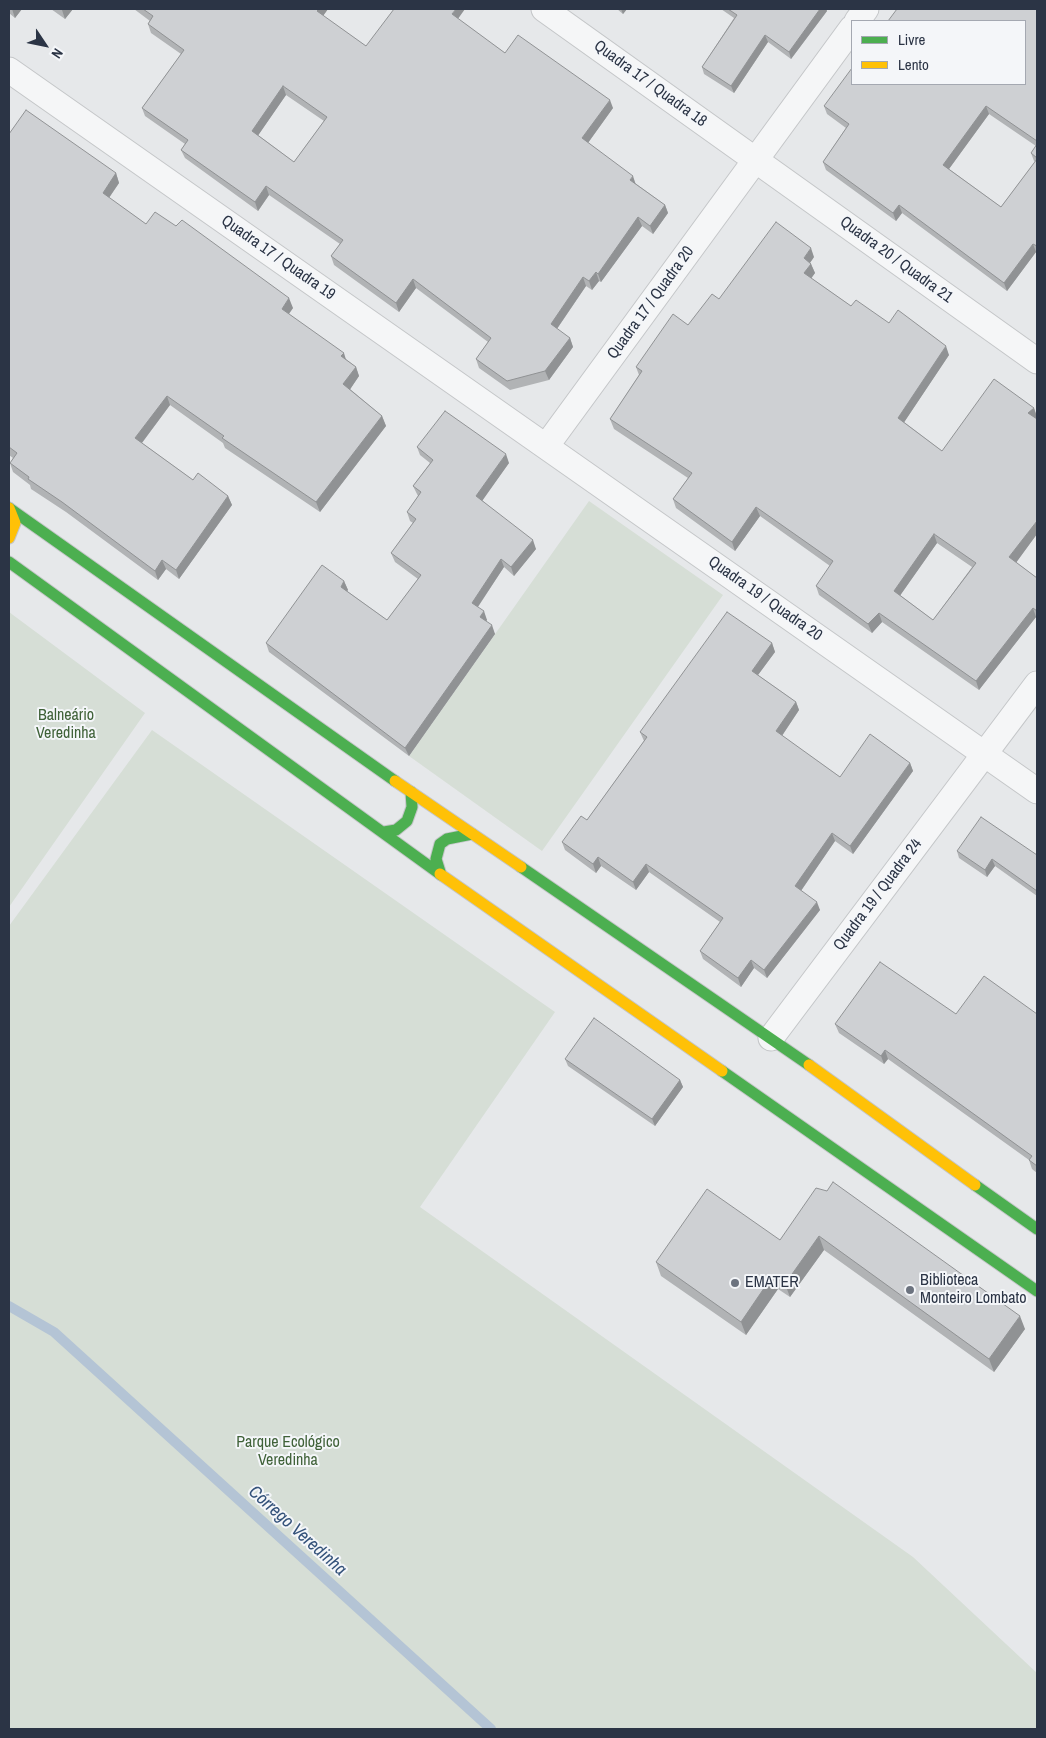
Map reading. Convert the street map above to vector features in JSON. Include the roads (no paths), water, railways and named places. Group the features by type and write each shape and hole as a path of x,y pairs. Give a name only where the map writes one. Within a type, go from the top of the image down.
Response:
{"street":[{"name":"Quadra 17 / Quadra 18","path":"544,9 756,160"},
{"path":"858,20 866,9"},
{"name":"Quadra 17 / Quadra 20","path":"546,445 851,29"},
{"name":"Quadra 17 / Quadra 19","path":"9,70 546,445"},
{"name":"Quadra 20 / Quadra 21","path":"756,160 1037,361"},
{"name":"Quadra 19 / Quadra 20","path":"546,445 1037,791"},
{"path":"9,508 15,522 9,538"},
{"path":"9,508 411,792 771,1038 1037,1229"},
{"path":"9,562 384,832 442,876 1037,1291"},
{"name":"Quadra 19 / Quadra 24","path":"771,1038 1037,684"},
{"path":"384,832 396,830 407,821 412,807 411,792"},
{"path":"442,876 436,860 440,844 447,839 472,834"}],"waterway":[{"name":"Córrego Veredinha","path":"9,1306 54,1332 491,1729"}],"place":[{"name":"EMATER","path":"735,1283"},
{"name":"Biblioteca Monteiro Lombato","path":"910,1290"}],"park label":[{"name":"Balneário Veredinha","path":"66,725"},
{"name":"Parque Ecológico Veredinha","path":"288,1452"}]}
